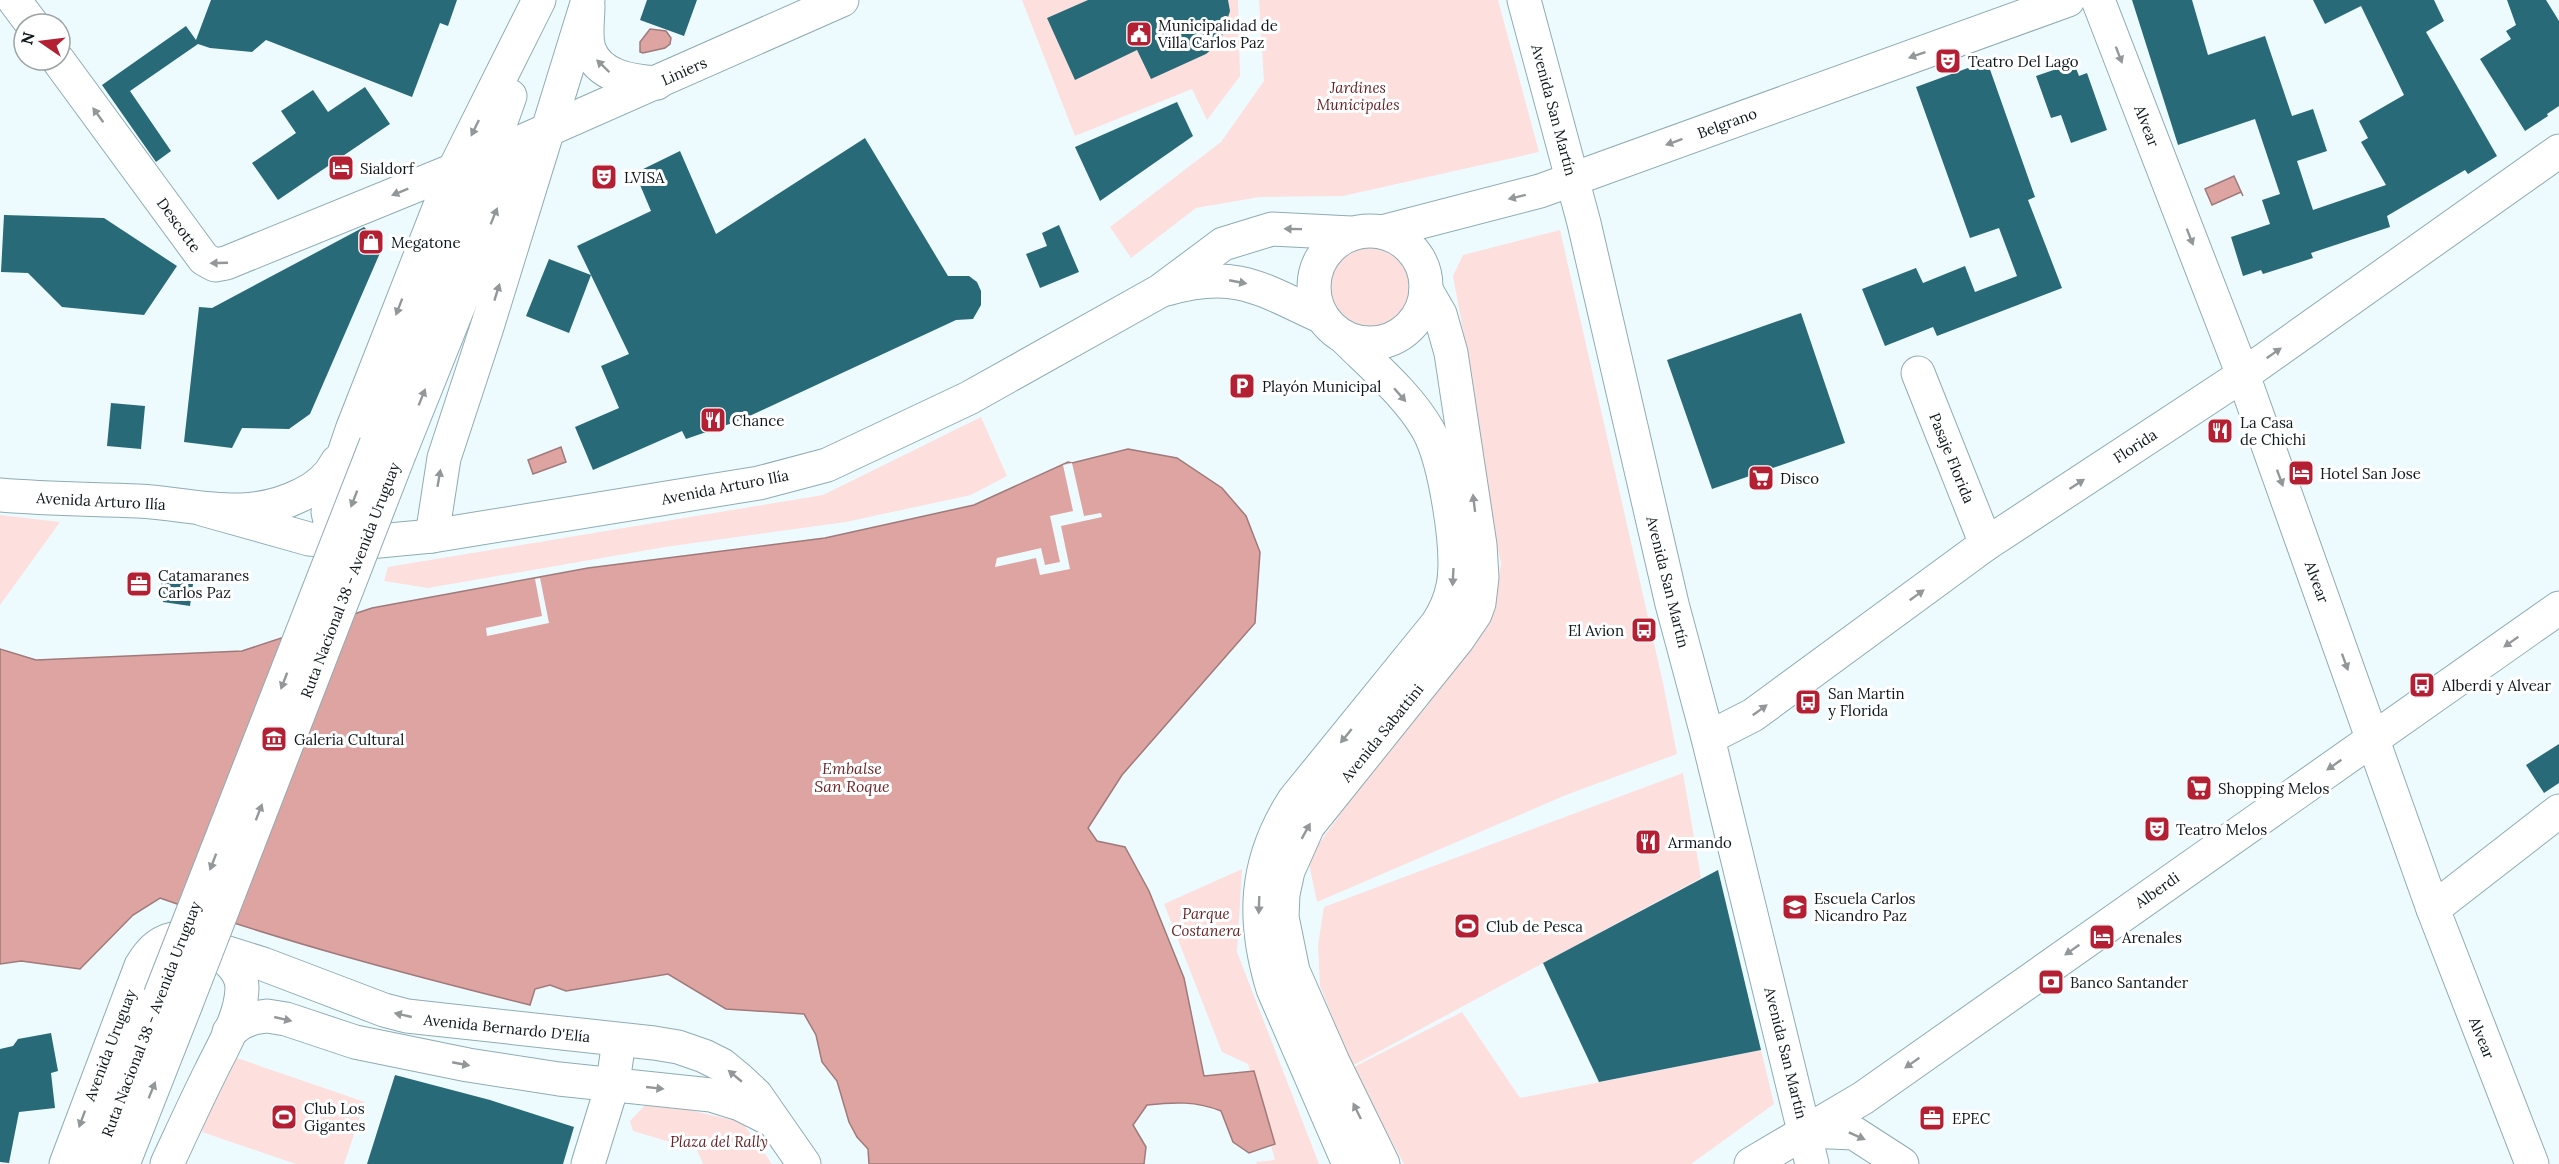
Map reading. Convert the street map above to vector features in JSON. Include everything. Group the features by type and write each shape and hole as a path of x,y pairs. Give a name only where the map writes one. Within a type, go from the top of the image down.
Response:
{"main road":[{"path":"342,543 333,534 328,512 332,489 376,442 454,170 540,0"},
{"name":"Ruta Nacional 38 - Avenida Uruguay","path":"123,1164 173,1000 376,442 492,147 540,0"},
{"path":"588,0 589,48 602,68 621,78 657,83"},
{"name":"Ruta Nacional 38 - Avenida Uruguay","path":"376,442 536,135 588,0"},
{"name":"Liniers","path":"536,135 842,0"},
{"name":"Avenida San Martín","path":"1524,0 1572,179 1672,604 1708,738 1812,1164"},
{"name":"Belgrano","path":"1367,232 1540,191 2068,0"},
{"name":"Alvear","path":"2098,0 2243,375 2433,909 2532,1164"},
{"name":"Descotte","path":"67,72 197,250 209,263 226,263 454,170"},
{"path":"432,536 444,458 536,135"},
{"name":"Florida","path":"1708,738 1753,715 1986,544 2243,375 2559,151"},
{"path":"1151,296 1222,244 1272,229 1367,232 1397,237 1409,246 1419,259 1425,274 1426,290 1422,308 1412,324 1398,335 1381,342 1363,343 1346,338 1332,329 1322,317 1315,301 1316,268 1330,247 1367,232"},
{"path":"1151,296 1193,281 1220,279 1244,283 1322,317"},
{"name":"Avenida Sabattini","path":"1383,1164 1333,1062 1293,971 1282,917 1288,871 1308,826 1458,639 1475,614 1479,603 1482,577 1480,544 1451,353 1440,314 1426,290"},
{"name":"Avenida Arturo Ilía","path":"342,543 432,536 759,483 827,465 969,398 1151,296"},
{"name":"Avenida Sabattini","path":"1346,338 1417,415 1435,446 1446,488 1454,565 1451,596 1437,624 1294,800 1282,819 1270,846 1262,879 1258,907 1260,933 1273,989 1349,1164"},
{"name":"Pasaje Florida","path":"1918,373 1986,544"},
{"path":"202,509 262,510 280,505 314,489 327,478 336,465 376,442"},
{"name":"Avenida Arturo Ilía","path":"0,495 142,501 202,509"},
{"path":"202,509 309,539 342,543"},
{"name":"Alberdi","path":"1751,1164 1863,1098 2559,608"},
{"path":"2433,909 2559,811"},
{"name":"Avenida Bernardo D'Elía","path":"171,939 180,938 272,967 384,1010 407,1016 678,1047 704,1056 722,1065 756,1095 804,1164"},
{"name":"Avenida Uruguay","path":"66,1164 141,966 156,946 171,939"},
{"path":"167,1164 229,1032 242,987 238,972 225,957 212,949"},
{"name":"Ruta Nacional 38 - Avenida Uruguay","path":"95,1164 173,1000"},
{"path":"229,1032 253,1018 267,1016 286,1019 355,1042 468,1065 559,1079 711,1095 740,1104 772,1120"},
{"path":"588,1164 613,1083 619,1040"},
{"path":"1805,1131 1854,1132 1902,1164"}],"green space":[{"path":"1022,0 1238,0 1240,76 1207,120 1192,89 1075,136"},
{"name":"Jardines Municipales","path":"1259,0 1498,0 1539,152 1343,196 1259,197 1196,208 1131,258 1110,227 1221,142 1264,81"},
{"path":"1560,230 1663,683 1677,754 1566,795 1317,902 1308,859 1369,774 1427,706 1494,613 1501,563 1492,523 1474,391 1453,276 1463,255"},
{"path":"1369,246 1385,249 1398,258 1407,271 1410,287 1407,303 1398,316 1385,325 1369,328 1353,325 1340,316 1331,303 1328,287 1331,271 1340,258 1353,249"},
{"path":"981,417 1007,476 971,495 846,522 665,547 428,588 384,581 388,567 823,495"},
{"path":"0,515 60,522 0,605"},
{"name":"Club de Pesca","path":"1683,773 1701,878 1352,1066 1320,986 1318,945 1324,907"},
{"name":"Parque Costanera","path":"1242,869 1237,952 1319,1164 1257,1164 1256,1162 1275,1160 1248,1064 1222,1052 1164,904"},
{"path":"1462,1012 1520,1098 1761,1050 1774,1104 1691,1164 1404,1164 1352,1068"},
{"name":"Club Los Gigantes","path":"228,1055 365,1102 344,1164 296,1164 202,1132"},
{"name":"Plaza del Rally","path":"649,1101 742,1122 772,1164 703,1164 697,1150 633,1131 630,1121"}],"water":[{"path":"650,29 666,31 671,38 670,44 665,48 640,52 640,42"},
{"path":"2234,176 2243,196 2241,192 2212,205 2205,189"},
{"path":"561,447 566,462 533,474 528,460"},
{"name":"Embalse San Roque","path":"1128,449 1177,458 1222,488 1246,516 1260,552 1255,623 1122,775 1088,828 1097,841 1125,847 1149,891 1184,978 1204,1076 1254,1071 1275,1144 1249,1153 1233,1142 1221,1111 1194,1104 1166,1103 1147,1105 1133,1125 1146,1147 1144,1164 869,1164 868,1149 857,1137 849,1122 837,1081 822,1062 816,1035 804,1014 726,1009 668,974 566,991 550,985 535,989 530,1005 344,956 160,898 133,915 80,969 21,961 0,964 0,649 36,660 242,651 372,608 588,568 825,538 974,505 1068,462 1072,463"}],"pier":[{"path":"1072,463 1084,516 1101,513 1102,517 1061,526 1070,569 1040,575 1036,558 995,567 997,558 1041,548 1045,565 1060,562 1050,516 1073,511 1063,465"},
{"path":"540,578 549,623 487,636 486,628 542,616 535,579"}],"building":[{"path":"211,0 457,0 448,26 440,23 412,97 266,40 252,52 210,48 198,44 130,91 171,151 156,162 102,85 186,26 196,40"},
{"path":"647,0 697,0 684,36 640,20"},
{"name":"Municipalidad de Villa Carlos Paz","path":"1088,0 1228,0 1230,11 1220,42 1206,54 1151,79 1137,50 1075,80 1047,18"},
{"path":"2132,0 2192,0 2208,55 2265,36 2292,116 2313,109 2327,151 2297,161 2313,210 2386,185 2361,142 2368,138 2359,121 2404,95 2361,6 2325,24 2313,0 2434,0 2444,21 2426,32 2497,156 2468,174 2465,170 2387,216 2390,227 2311,253 2313,258 2263,274 2261,270 2243,276 2231,237 2270,224 2262,200 2280,194 2255,119 2178,145"},
{"path":"2507,0 2546,0 2559,21 2559,106 2525,131 2480,59 2511,39 2506,31 2516,25"},
{"path":"1987,61 2035,197 2028,200 2062,288 1937,336 1933,327 1885,346 1862,289 1916,268 1923,283 1965,266 1975,292 2017,276 1999,228 1970,238 1916,87"},
{"path":"2074,63 2079,76 2087,73 2107,130 2071,143 2061,115 2051,118 2036,76"},
{"path":"365,87 390,124 278,200 252,163 296,133 281,111 313,90 328,112"},
{"path":"1177,102 1193,136 1100,201 1075,147"},
{"path":"865,138 948,276 969,276 977,282 981,291 981,305 973,319 956,320 741,420 686,439 682,431 593,470 575,427 619,408 601,366 629,354 577,246 651,211 635,173 680,151 716,234"},
{"path":"4,215 104,218 177,266 144,315 62,307 28,273 1,272"},
{"path":"1059,225 1079,272 1040,288 1026,254 1047,246 1042,233"},
{"path":"364,227 383,246 310,414 289,429 242,428 232,448 184,442 199,307 212,308"},
{"path":"549,259 591,275 569,333 526,316"},
{"path":"1801,313 1845,443 1712,489 1667,360"},
{"path":"111,403 145,406 141,449 107,446"},
{"path":"161,581 193,584 190,606 163,602"},
{"path":"2559,744 2559,783 2544,793 2526,765"},
{"path":"1718,870 1761,1050 1599,1082 1543,963"},
{"path":"51,1033 58,1071 51,1073 55,1108 19,1112 9,1163 0,1162 0,1049 13,1046 18,1039"},
{"path":"395,1075 490,1100 574,1127 563,1164 367,1164"}],"place":[{"name":"Municipalidad de Villa Carlos Paz","path":"1139,34"},
{"name":"Teatro Del Lago","path":"1948,61"},
{"name":"Sialdorf","path":"341,168"},
{"name":"LVISA","path":"604,177"},
{"name":"Megatone","path":"371,242"},
{"name":"Playón Municipal","path":"1242,386"},
{"name":"Chance","path":"713,420"},
{"name":"La Casa de Chichi","path":"2220,431"},
{"name":"Hotel San Jose","path":"2301,473"},
{"name":"Disco","path":"1761,478"},
{"name":"Catamaranes Carlos Paz","path":"139,584"},
{"name":"El Avion","path":"1644,630"},
{"name":"Alberdi y Alvear","path":"2422,685"},
{"name":"San Martin y Florida","path":"1808,702"},
{"name":"Galeria Cultural","path":"274,739"},
{"name":"Shopping Melos","path":"2199,788"},
{"name":"Teatro Melos","path":"2157,829"},
{"name":"Armando","path":"1648,842"},
{"name":"Escuela Carlos Nicandro Paz","path":"1795,907"},
{"name":"Club de Pesca","path":"1467,926"},
{"name":"Arenales","path":"2102,937"},
{"name":"Banco Santander","path":"2051,982"},
{"name":"Club Los Gigantes","path":"284,1117"},
{"name":"EPEC","path":"1932,1118"}]}
